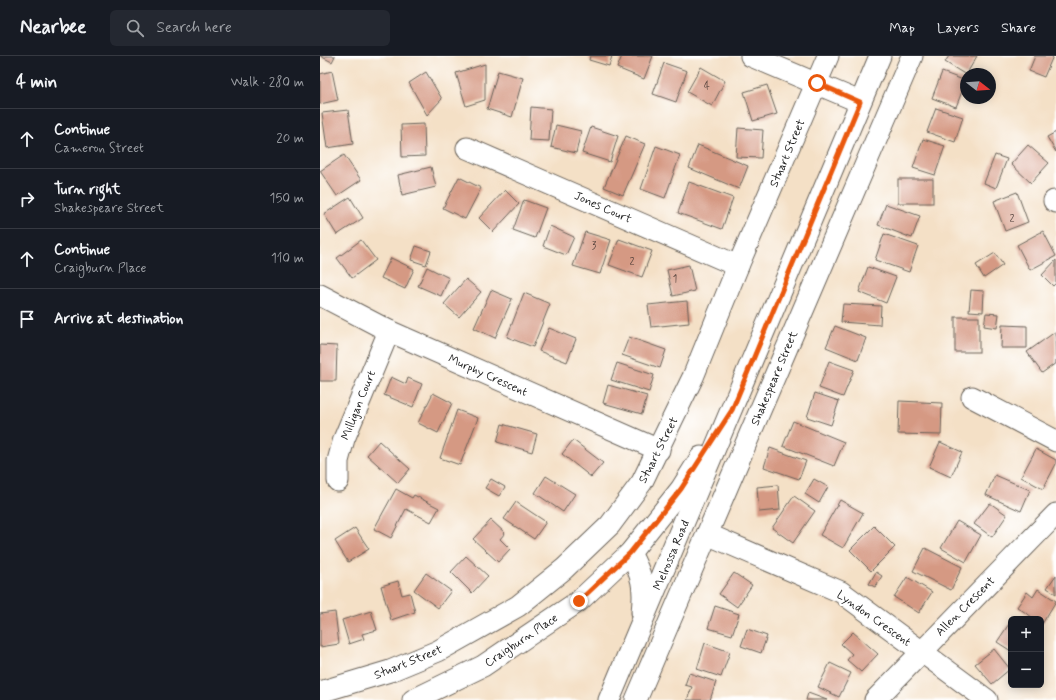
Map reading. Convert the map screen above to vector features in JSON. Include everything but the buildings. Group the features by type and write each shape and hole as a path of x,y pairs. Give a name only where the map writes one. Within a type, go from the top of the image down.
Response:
{"street":[{"path":"751,56 860,102"},
{"name":"Stuart Street","path":"320,692 390,671 438,652 518,606 564,569 610,525 642,482 659,450 693,377 738,266 828,56"},
{"path":"732,410 880,56"},
{"name":"Shakespeare Street","path":"636,700 912,56"},
{"name":"Jones Court","path":"467,148 738,266"},
{"name":"Murphy Crescent","path":"320,295 389,331 659,450"},
{"name":"Milligan Court","path":"338,481 338,461 344,439 389,331"},
{"path":"972,397 1056,441"},
{"name":"Craigburn Place","path":"413,700 483,666 579,601 630,553 681,489 732,410"},
{"name":"Melrossa Road","path":"609,700 732,410"},
{"name":"Allen Crescent","path":"875,700 921,651 1056,514"},
{"name":"Lyndon Crescent","path":"707,534 841,592 987,700"},
{"path":"630,553 640,572 643,584 644,597 639,630"}],"route":[{"path":"579,601 630,553 681,489 732,410 860,102 817,83"}]}
